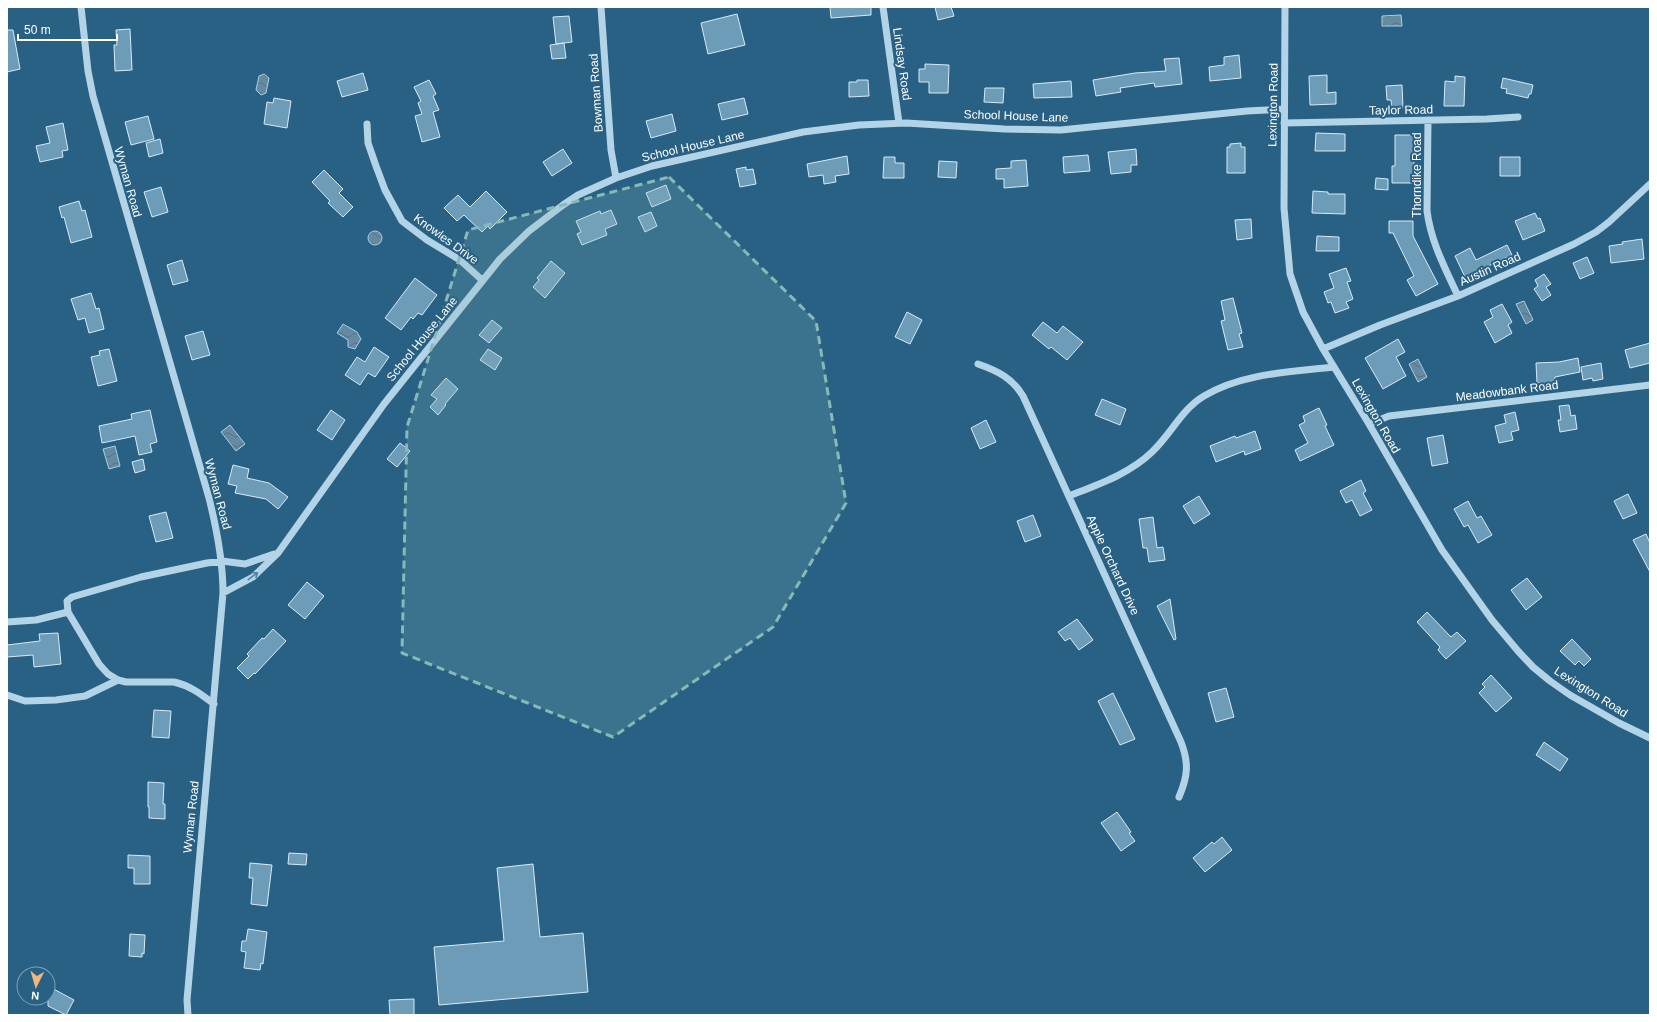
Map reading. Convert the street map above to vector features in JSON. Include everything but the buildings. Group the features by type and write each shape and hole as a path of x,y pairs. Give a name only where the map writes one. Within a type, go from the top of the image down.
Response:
{"street":[{"name":"Wyman Road","path":"80,7 88,71 93,96 209,498 218,534 222,562 223,594 187,1000 188,1015"},
{"name":"Bowman Road","path":"600,7 611,150 616,178"},
{"name":"Lindsay Road","path":"883,7 899,123"},
{"name":"Lexington Road","path":"1285,7 1284,208 1290,274 1303,312 1323,349 1369,424 1425,523 1442,550 1492,620 1518,651 1550,681 1570,695 1619,723 1650,738"},
{"name":"School House Lane","path":"223,594 253,577 278,553 384,404 482,280 514,245 547,216 578,195 616,178 652,166 803,132 859,125 899,123 1061,130 1247,111 1284,109"},
{"name":"Taylor Road","path":"1284,123 1487,120 1518,117"},
{"name":"Thorndike Road","path":"1428,120 1427,212 1429,226 1437,251 1458,296"},
{"name":"Knowles Drive","path":"367,124 368,143 376,166 385,190 402,221 427,240 460,260 482,280"},
{"name":"Austin Road","path":"1323,349 1380,325 1458,296 1574,244 1596,232 1650,184"},
{"name":"Apple Orchard Drive","path":"978,364 1001,373 1016,385 1023,396 1070,496 1182,742 1186,756 1187,771 1179,797"},
{"path":"1070,496 1112,479 1126,472 1140,462 1162,441 1190,406 1203,396 1220,388 1257,377 1334,367"},
{"name":"Meadowbank Road","path":"1369,424 1389,416 1650,385"},
{"path":"214,704 199,692 174,682 126,682 118,680 108,674 99,664 68,612 67,601 72,597 141,576 222,562 245,564 278,553"},
{"path":"7,622 36,620 68,612"},
{"path":"7,695 25,701 56,700 85,696 118,680"},
{"name":"Wyman Road","path":"183,1015 187,1000"}],"highlighted area":[{"path":"669,177 816,321 846,503 773,627 613,737 402,653 407,427 468,230"}],"water":[{"path":"1401,15 1402,26 1382,26 1382,16"},
{"path":"264,74 269,78 266,93 261,95 256,90 259,76"},
{"path":"375,231 380,233 382,238 380,243 375,245 370,243 368,238 370,233"},
{"path":"1524,301 1533,320 1526,324 1516,304"},
{"path":"343,324 357,332 361,339 355,349 348,347 348,340 337,333"},
{"path":"1418,359 1427,377 1418,382 1409,364"},
{"path":"230,425 245,444 236,451 221,432"},
{"path":"115,446 120,466 109,469 103,449"}]}
